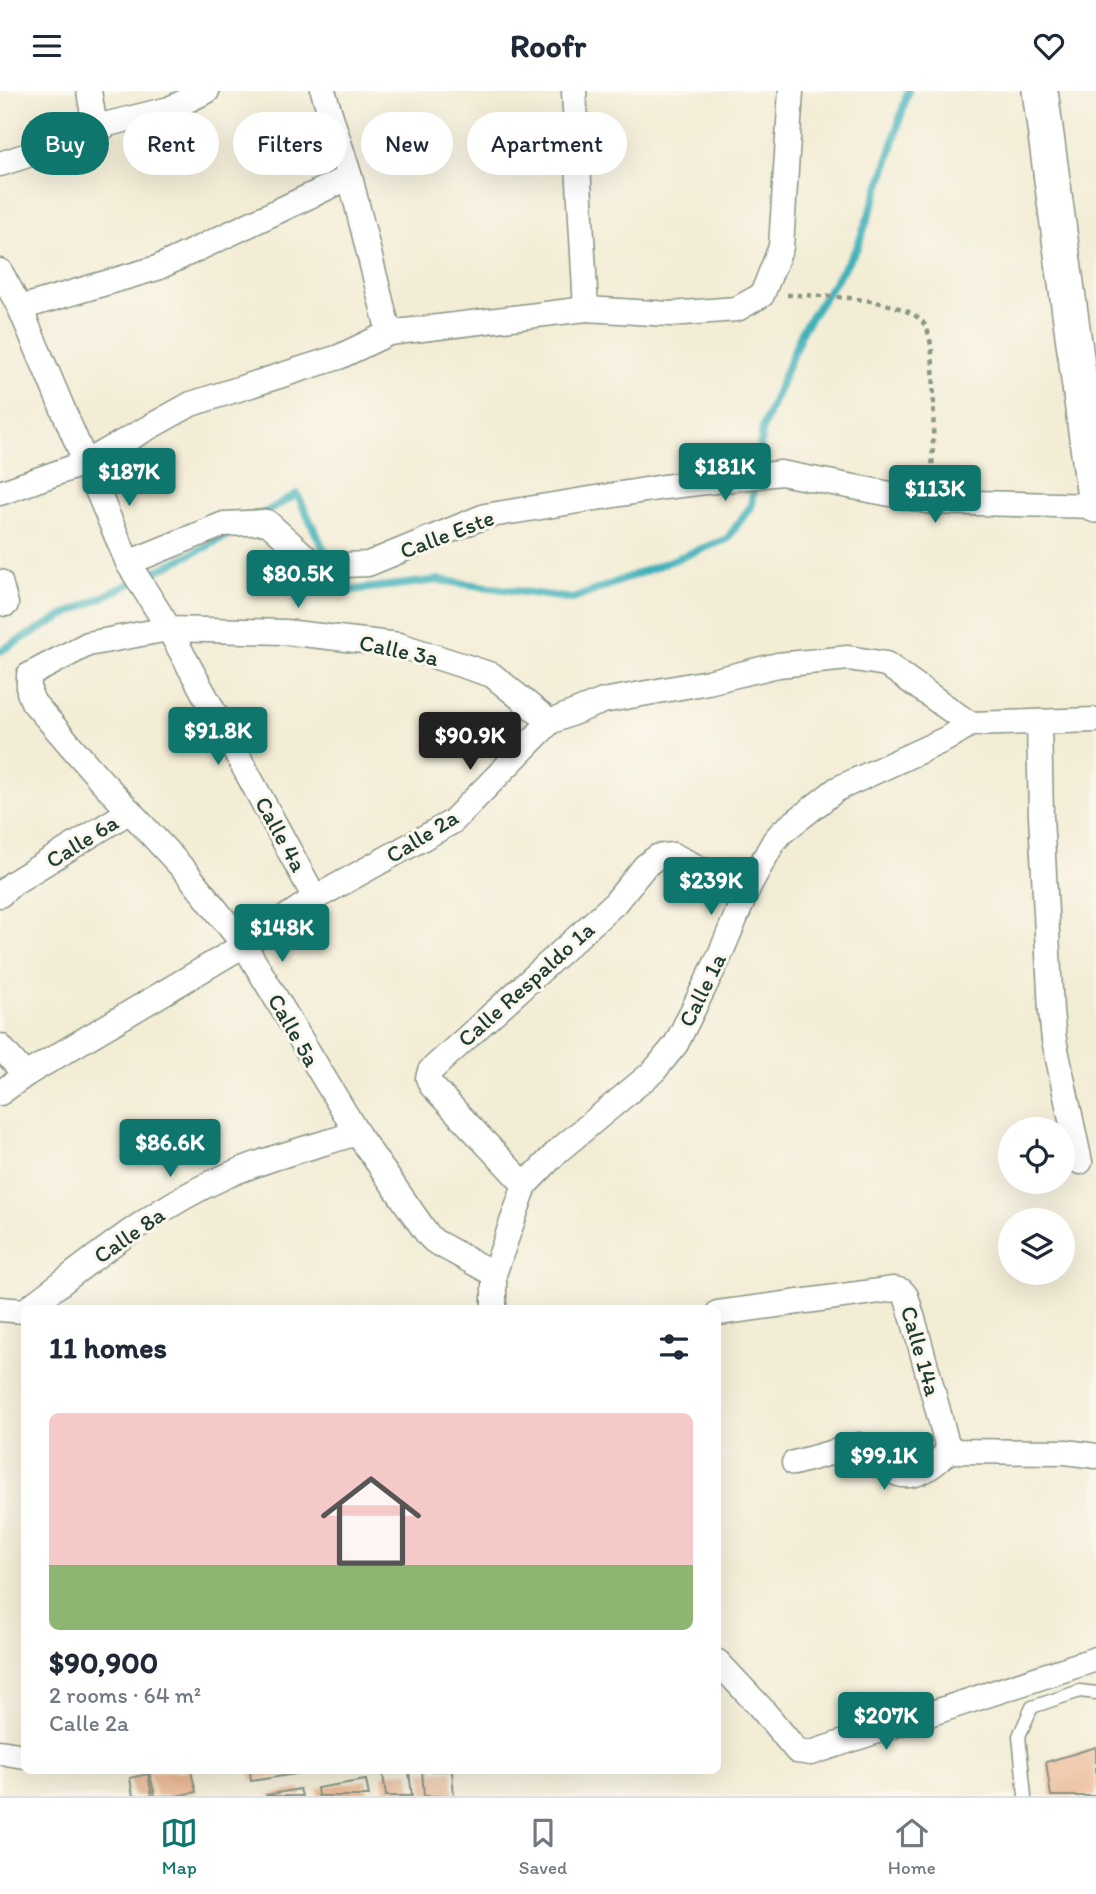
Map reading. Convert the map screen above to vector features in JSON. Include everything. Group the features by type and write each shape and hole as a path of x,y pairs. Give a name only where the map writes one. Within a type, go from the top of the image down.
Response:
{"main road":[{"path":"1040,91 1096,500"}],"street":[{"path":"89,91 93,112"},
{"path":"109,124 169,109 207,91"},
{"path":"323,91 350,177 389,333"},
{"path":"573,91 586,309"},
{"path":"0,493 85,463 191,404 339,357 389,333 586,309 670,314 737,309 762,295 781,247 791,91"},
{"path":"0,165 21,158"},
{"path":"20,308 157,268 350,177"},
{"name":"Calle 4a","path":"0,271 20,308 130,567 166,626 315,898"},
{"name":"Calle Este","path":"130,567 224,524 267,522 316,566 368,564 485,516 781,473 932,502"},
{"path":"932,502 1096,500"},
{"name":"Calle 3a","path":"29,675 88,644 166,626 285,632 399,645 492,675 550,722"},
{"name":"Calle 2a","path":"0,1093 25,1075 244,945 315,898 452,823 550,722 603,701 694,685 778,665 848,658 886,664 970,724"},
{"name":"Calle 5a","path":"29,675 29,692 33,702 187,873 244,945 357,1133 434,1241 495,1274"},
{"name":"Calle 1a","path":"494,1305 495,1274 525,1185 558,1151 654,1071 676,1044 695,1010 749,886 774,841 782,832 837,789 935,744 970,724 1096,720"},
{"path":"1039,722 1051,1011 1054,1040 1080,1162"},
{"name":"Calle 6a","path":"0,895 13,883 130,811"},
{"name":"Calle Respaldo 1a","path":"525,1185 431,1086 428,1078 430,1071 615,903 645,866 657,857 673,855 703,870 749,886"},
{"path":"0,1046 25,1075"},
{"name":"Calle 8a","path":"33,1305 139,1226 193,1192 248,1167 357,1133"},
{"name":"Calle 14a","path":"721,1313 894,1289 902,1291 914,1322 947,1444 951,1449"},
{"name":"Calle 8a","path":"0,1309 21,1310"},
{"path":"794,1463 859,1445 868,1449 892,1471 916,1474 936,1464 951,1449 1066,1452 1096,1456"},
{"path":"721,1665 797,1751 804,1753 1096,1659"},
{"path":"0,1752 21,1756"}],"lane":[{"path":"1025,1796 1019,1736 1032,1707 1080,1691 1096,1693"}],"path":[{"path":"807,295 890,304 911,313 925,324 933,353 932,502"}],"building":[{"path":"1096,1747 1096,1796 1051,1796 1046,1762"},
{"path":"148,1774 152,1796 133,1796 130,1778"},
{"path":"150,1774 192,1774 196,1792 155,1796"},
{"path":"250,1774 296,1774 251,1781"},
{"path":"383,1774 409,1774 412,1796 386,1796"},
{"path":"422,1774 452,1774 454,1796 424,1796"},
{"path":"366,1780 369,1796 318,1796 317,1788"},
{"path":"300,1789 302,1796 266,1796 266,1795"}],"waterway":[{"path":"261,515 297,494 344,591 439,580 573,599 727,539 751,506 763,427 803,329 857,248 885,171 908,91"},
{"path":"0,651 61,617 229,534"}]}
